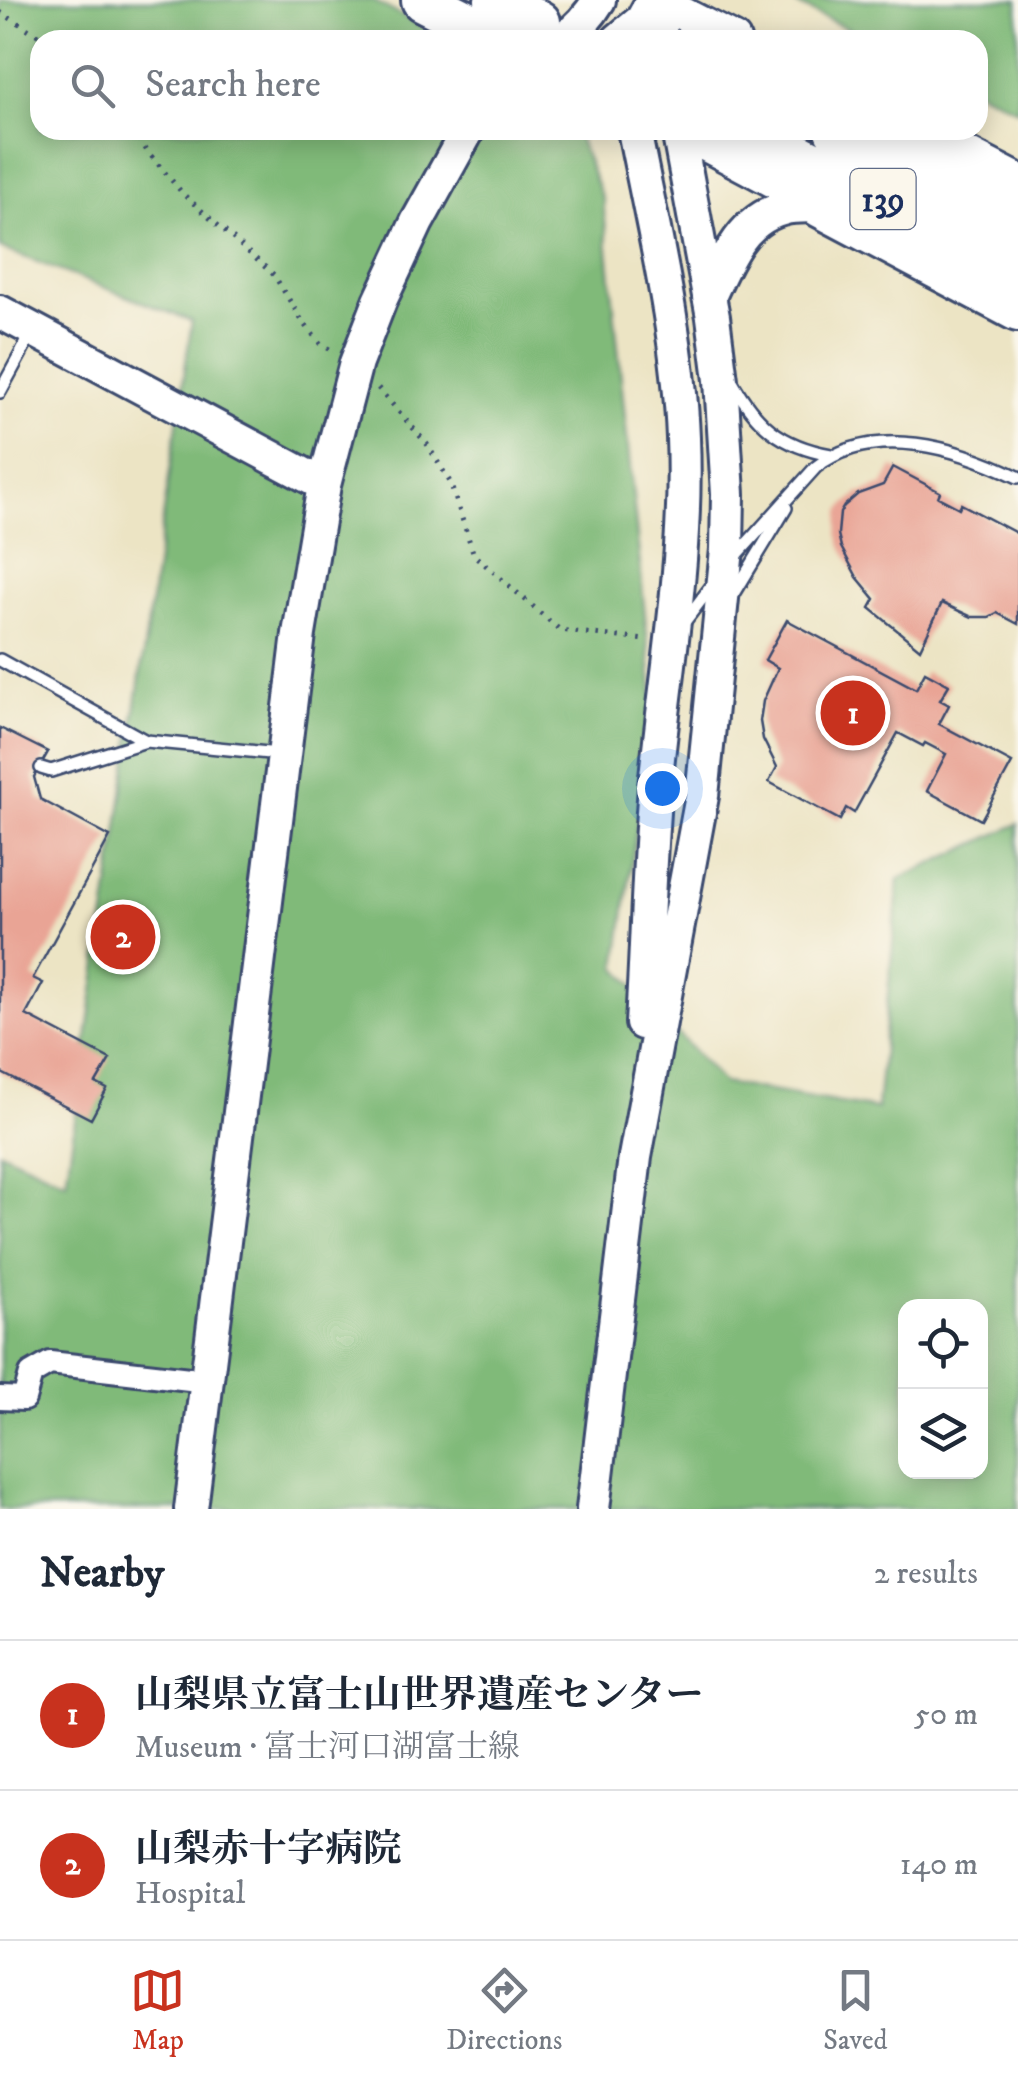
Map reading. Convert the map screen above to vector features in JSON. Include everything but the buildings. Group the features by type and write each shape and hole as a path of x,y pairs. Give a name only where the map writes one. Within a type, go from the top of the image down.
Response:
{"highway":[{"path":"423,0 522,30"},
{"path":"496,0 530,30"},
{"name":"139","path":"764,140 1006,297"},
{"name":"139","path":"856,140 1018,223"},
{"path":"929,140 1018,186"},
{"path":"821,206 1006,297"}],"main road":[{"path":"569,30 577,29 599,0"},
{"path":"612,0 616,30"},
{"path":"630,30 655,0"},
{"path":"655,0 660,30"},
{"path":"655,0 714,30"},
{"path":"191,1509 299,634 324,485 356,363 380,301 416,222 462,140"},
{"path":"594,1509 635,1158 655,789 683,509 683,437 671,325 636,140"},
{"path":"635,1158 702,796 725,569 728,494 718,358 680,140"},
{"path":"697,140 821,206"},
{"path":"709,297 728,254 764,215 786,208 821,206"},
{"path":"0,312 324,485"}],"street":[{"path":"0,1398 24,1399 31,1374 50,1363 207,1381"}],"lane":[{"path":"0,392 34,330"},
{"path":"718,358 765,426 793,446 831,456"},
{"path":"672,643 725,569 831,456 849,448 913,444 948,449 1018,477"},
{"path":"720,618 802,483"},
{"path":"0,660 146,741"},
{"path":"41,768 51,771 146,741 284,754"}],"path":[{"path":"0,12 30,30"},
{"path":"140,140 184,195 274,275 321,345 356,363 427,444 450,482 474,555 560,630 672,643"}],"green space":[{"path":"0,0 372,0 428,30 30,30 30,140 579,140 603,200 654,704 617,967 723,1083 877,1109 899,879 1018,824 1018,1509 0,1509 0,1151 66,1182 192,321 0,248"},
{"path":"788,0 1018,0 1018,110 988,96 988,30 850,30"}],"place":[{"name":"山梨県立富士山世界遺産センター","path":"853,713"},
{"name":"山梨赤十字病院","path":"123,937"}]}
